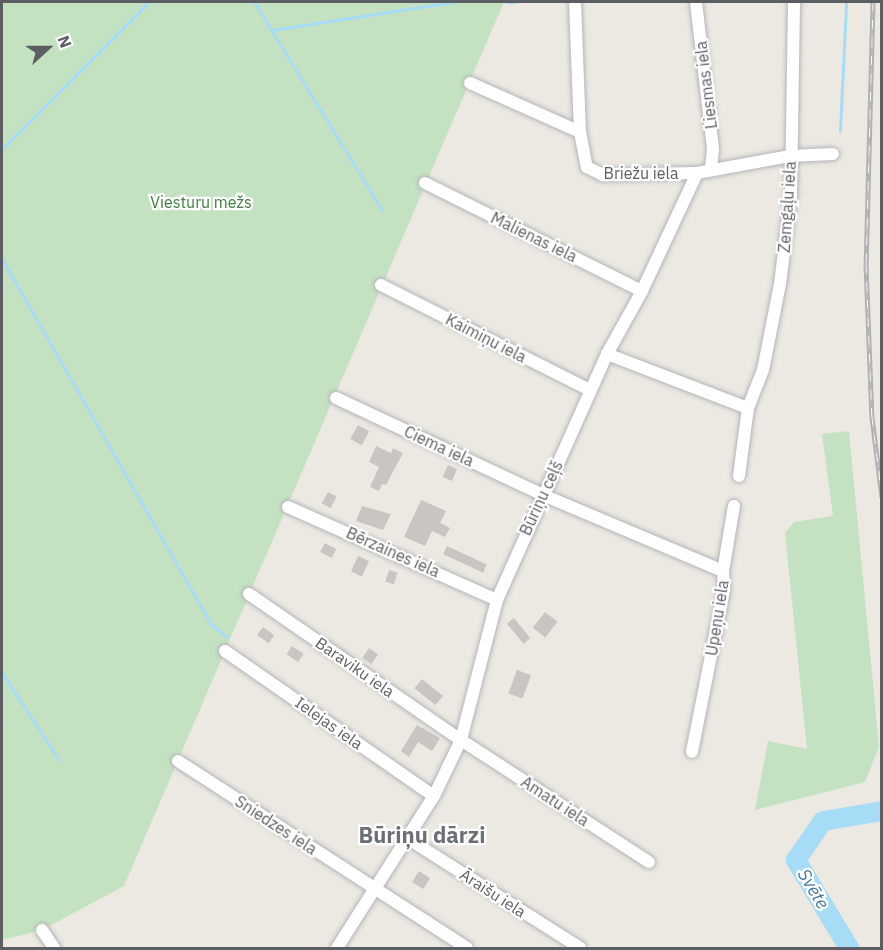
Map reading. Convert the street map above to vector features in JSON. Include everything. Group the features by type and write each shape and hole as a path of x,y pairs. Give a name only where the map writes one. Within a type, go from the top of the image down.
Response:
{"street":[{"name":"Briežu iela","path":"575,2 580,132 587,167 592,172 697,173"},
{"name":"Liesmas iela","path":"696,2 713,149 711,169"},
{"name":"Zemgaļu iela","path":"739,476 748,408 763,370 780,284 791,195 794,2"},
{"path":"470,83 580,132"},
{"path":"697,173 790,156 833,154"},
{"name":"Būriņu ceļš","path":"337,948 434,795 461,740 497,600 590,390 642,291 697,173"},
{"name":"Malienas iela","path":"425,183 642,291"},
{"name":"Kaimiņu iela","path":"381,285 590,390"},
{"path":"607,354 748,408"},
{"name":"Ciema iela","path":"336,398 543,495"},
{"name":"Upeņu iela","path":"543,495 723,571 724,590 692,752"},
{"path":"723,571 734,506"},
{"name":"Bērzaines iela","path":"288,507 497,600"},
{"name":"Baraviku iela","path":"249,594 461,740"},
{"name":"Ielejas iela","path":"225,651 434,795"},
{"name":"Amatu iela","path":"461,740 649,862"},
{"name":"Sniedzes iela","path":"178,761 467,948"},
{"name":"Āraišu iela","path":"407,838 580,948"},
{"path":"42,930 54,948"}],"green space":[{"name":"Viesturu mežs","path":"2,2 504,2 124,886 42,930 2,940"},
{"path":"849,431 879,747 865,782 755,810 768,741 807,749 785,533 794,522 833,516 822,434"}],"building":[{"path":"358,425 369,431 362,445 350,439"},
{"path":"376,446 391,453 393,448 403,453 386,485 382,484 379,491 370,487 379,467 369,462"},
{"path":"448,465 457,469 452,481 443,477"},
{"path":"328,492 337,497 330,508 322,503"},
{"path":"421,500 446,511 440,523 450,528 445,537 432,531 425,546 404,537"},
{"path":"362,506 391,514 383,530 356,521"},
{"path":"325,543 336,549 332,558 320,552"},
{"path":"447,546 487,565 483,573 443,554"},
{"path":"358,556 369,561 362,576 351,572"},
{"path":"389,570 398,573 394,584 385,581"},
{"path":"545,612 558,622 545,638 533,628"},
{"path":"514,618 530,638 523,644 507,624"},
{"path":"263,627 274,635 268,643 257,635"},
{"path":"292,646 304,654 298,662 286,654"},
{"path":"369,648 378,654 371,664 362,658"},
{"path":"517,670 531,675 523,699 508,693"},
{"path":"422,679 443,696 435,705 414,688"},
{"path":"417,725 440,738 432,751 418,742 409,757 401,751"},
{"path":"419,871 430,878 423,889 412,882"}],"waterway":[{"path":"2,149 149,2"},
{"path":"254,2 382,210"},
{"path":"272,30 453,2"},
{"path":"506,2 515,2"},
{"path":"840,131 846,2"},
{"path":"2,259 211,624 227,637"},
{"path":"2,673 59,760"},
{"name":"Svēte","path":"849,948 796,860 823,821 882,811"}],"railway":[{"path":"873,2 866,264 872,417 882,497"}],"district":[{"name":"Būriņu dārzi","path":"422,835"}]}
